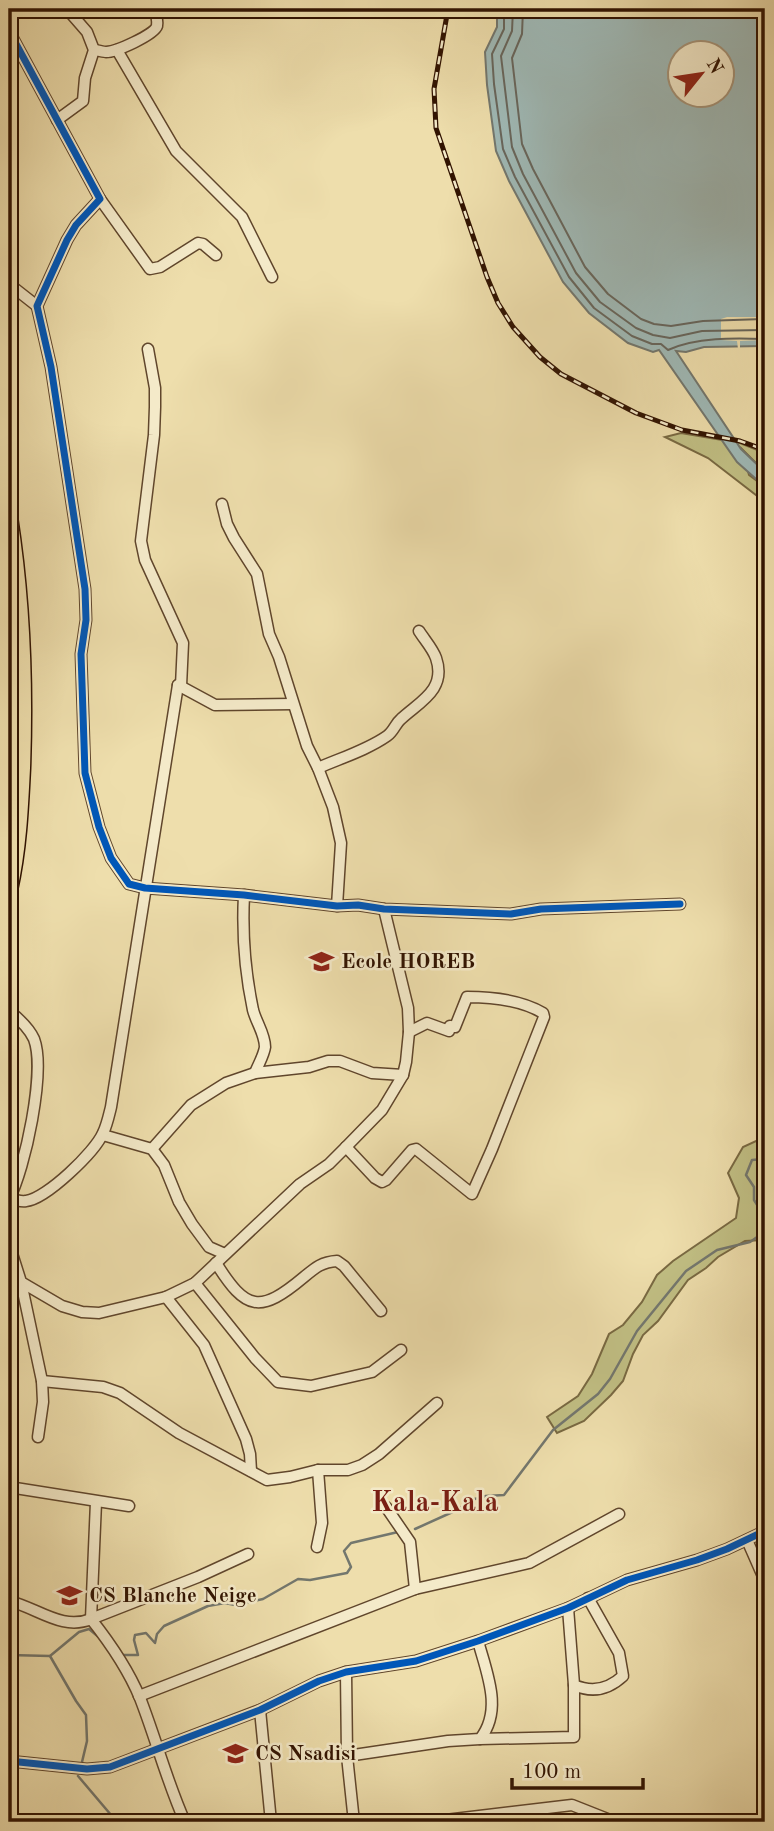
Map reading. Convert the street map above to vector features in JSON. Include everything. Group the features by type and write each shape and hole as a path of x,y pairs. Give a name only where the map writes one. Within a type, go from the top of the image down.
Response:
{"highway":[{"path":"9,517 17,565 22,634 23,726 17,853 9,890"}],"street":[{"path":"57,120 83,102 85,78 93,60 94,50 87,32 67,9"},
{"path":"94,50 117,50 151,33 156,28 154,9"},
{"path":"9,31 100,199 150,269 160,267 198,243 216,255"},
{"path":"117,50 176,152 242,217 272,277"},
{"path":"100,199 76,225 67,240 37,306 55,390 85,589 86,620 81,654 85,773 99,827 111,858 129,884 145,888 244,895 337,906 512,914 553,908 680,904"},
{"path":"9,284 37,306"},
{"path":"148,349 155,388 154,435 141,541 145,560 183,643 181,686 178,685"},
{"path":"222,504 227,524 257,574 265,623 279,657 307,746 333,807 341,843 337,906"},
{"path":"318,768 387,736 398,721 426,699 436,686 437,659 419,631"},
{"path":"9,1011 26,1027 33,1038 38,1055 35,1096 21,1170 9,1198 22,1202 45,1193 64,1178 103,1135 111,1107 178,685"},
{"path":"178,685 215,705 293,704"},
{"path":"244,895 243,928 247,978 254,1012 265,1043 265,1050 255,1073"},
{"path":"21,1282 62,1306 82,1312 99,1313 166,1297 195,1283 300,1184 329,1164 346,1147 382,1110 403,1075 409,1032 408,1008 384,909"},
{"path":"346,1147 382,1182 416,1149 472,1194 544,1017 540,1010 522,1005 491,997 467,997 455,1027 450,1026 449,1031 426,1023 409,1032"},
{"path":"152,1149 191,1105 226,1083 255,1073 340,1061 372,1073 403,1075"},
{"path":"103,1135 152,1149 164,1165 179,1202 192,1224 209,1247 225,1254"},
{"path":"9,1244 21,1282 42,1381 43,1402 38,1437"},
{"path":"216,1263 232,1287 242,1296 257,1303 283,1294 322,1262 337,1261 381,1311"},
{"path":"195,1283 255,1358 278,1382 311,1386 372,1372 401,1350"},
{"path":"166,1297 204,1345 246,1439 251,1471"},
{"path":"42,1381 103,1387 120,1393 179,1433 267,1480 318,1470 348,1470 362,1465 379,1454 437,1403"},
{"path":"317,1547 322,1523 318,1470"},
{"path":"9,1502 11,1488 129,1506"},
{"path":"96,1502 91,1619 111,1644 139,1696 172,1794 185,1822"},
{"path":"386,1507 410,1542 415,1589"},
{"path":"139,1696 415,1589 529,1563 619,1514"},
{"path":"9,1761 87,1769 110,1767 260,1710 299,1689 346,1672 416,1661 478,1641 568,1608 627,1580 697,1560 765,1531"},
{"path":"747,1540 765,1581"},
{"path":"9,1601 68,1624 79,1624 198,1577 248,1554"},
{"path":"574,1685 596,1690 616,1682 623,1676 619,1653 588,1598"},
{"path":"347,1756 449,1741 574,1737 574,1685 568,1608"},
{"path":"478,1641 493,1701 490,1724 480,1739"},
{"path":"346,1672 347,1756 354,1822"},
{"path":"260,1710 271,1822"},
{"path":"429,1822 572,1805 615,1822"},
{"path":"536,1811 537,1822"}],"shaded area":[{"path":"681,433 740,443 765,453 765,472 742,449 749,475 765,487 765,502 708,458 665,437"},
{"path":"765,1137 765,1166 758,1170 765,1191 763,1240 745,1241 688,1280 658,1321 643,1335 623,1381 584,1421 557,1433 547,1417 578,1396 592,1374 609,1334 623,1325 642,1302 657,1275 736,1218 739,1198 728,1173 743,1147"}],"water":[{"path":"497,9 765,9 765,346 704,347 686,352 676,351 741,449 765,472 765,487 737,462 659,350 653,352 628,343 589,313 563,282 496,151 485,52 497,27"}],"pier":[{"path":"765,317 765,340 740,341 738,349 737,341 721,340 721,319"}],"waterway":[{"path":"415,1529 457,1510 471,1500 504,1495 553,1430 598,1394 610,1379 637,1331 686,1271 717,1250 750,1242 760,1235 764,1224 763,1214 754,1200 754,1187 746,1175 752,1160 765,1159"},
{"path":"121,1655 138,1655 135,1635 146,1633 155,1643 157,1634 164,1626 208,1606 225,1603 235,1605 263,1599 298,1579 310,1580 347,1573 351,1567 344,1551 351,1543 398,1532"},
{"path":"50,1656 79,1632 89,1629 101,1639"},
{"path":"9,1655 50,1656 86,1715 87,1741 82,1762"},
{"path":"78,1776 117,1822"}],"railway":[{"path":"448,9 434,89 436,128 487,277 498,303 513,327 540,357 561,374 636,413 682,430 740,441 765,450"}],"cycle path":[{"path":"9,31 100,199 76,225 67,240 37,306 51,367 85,589 86,620 81,654 85,773 99,827 111,858 129,884 145,888 244,895 337,906 511,914 541,909 680,904"},
{"path":"9,1761 87,1769 110,1767 260,1710 319,1681 346,1672 416,1661 478,1641 568,1608 627,1580 697,1560 765,1531"}],"place":[{"name":"Ecole HOREB","path":"321,961"},
{"name":"CS Blanche Neige","path":"69,1595"},
{"name":"CS Nsadisi","path":"235,1753"}],"district":[{"name":"Kala-Kala","path":"435,1501"}]}
